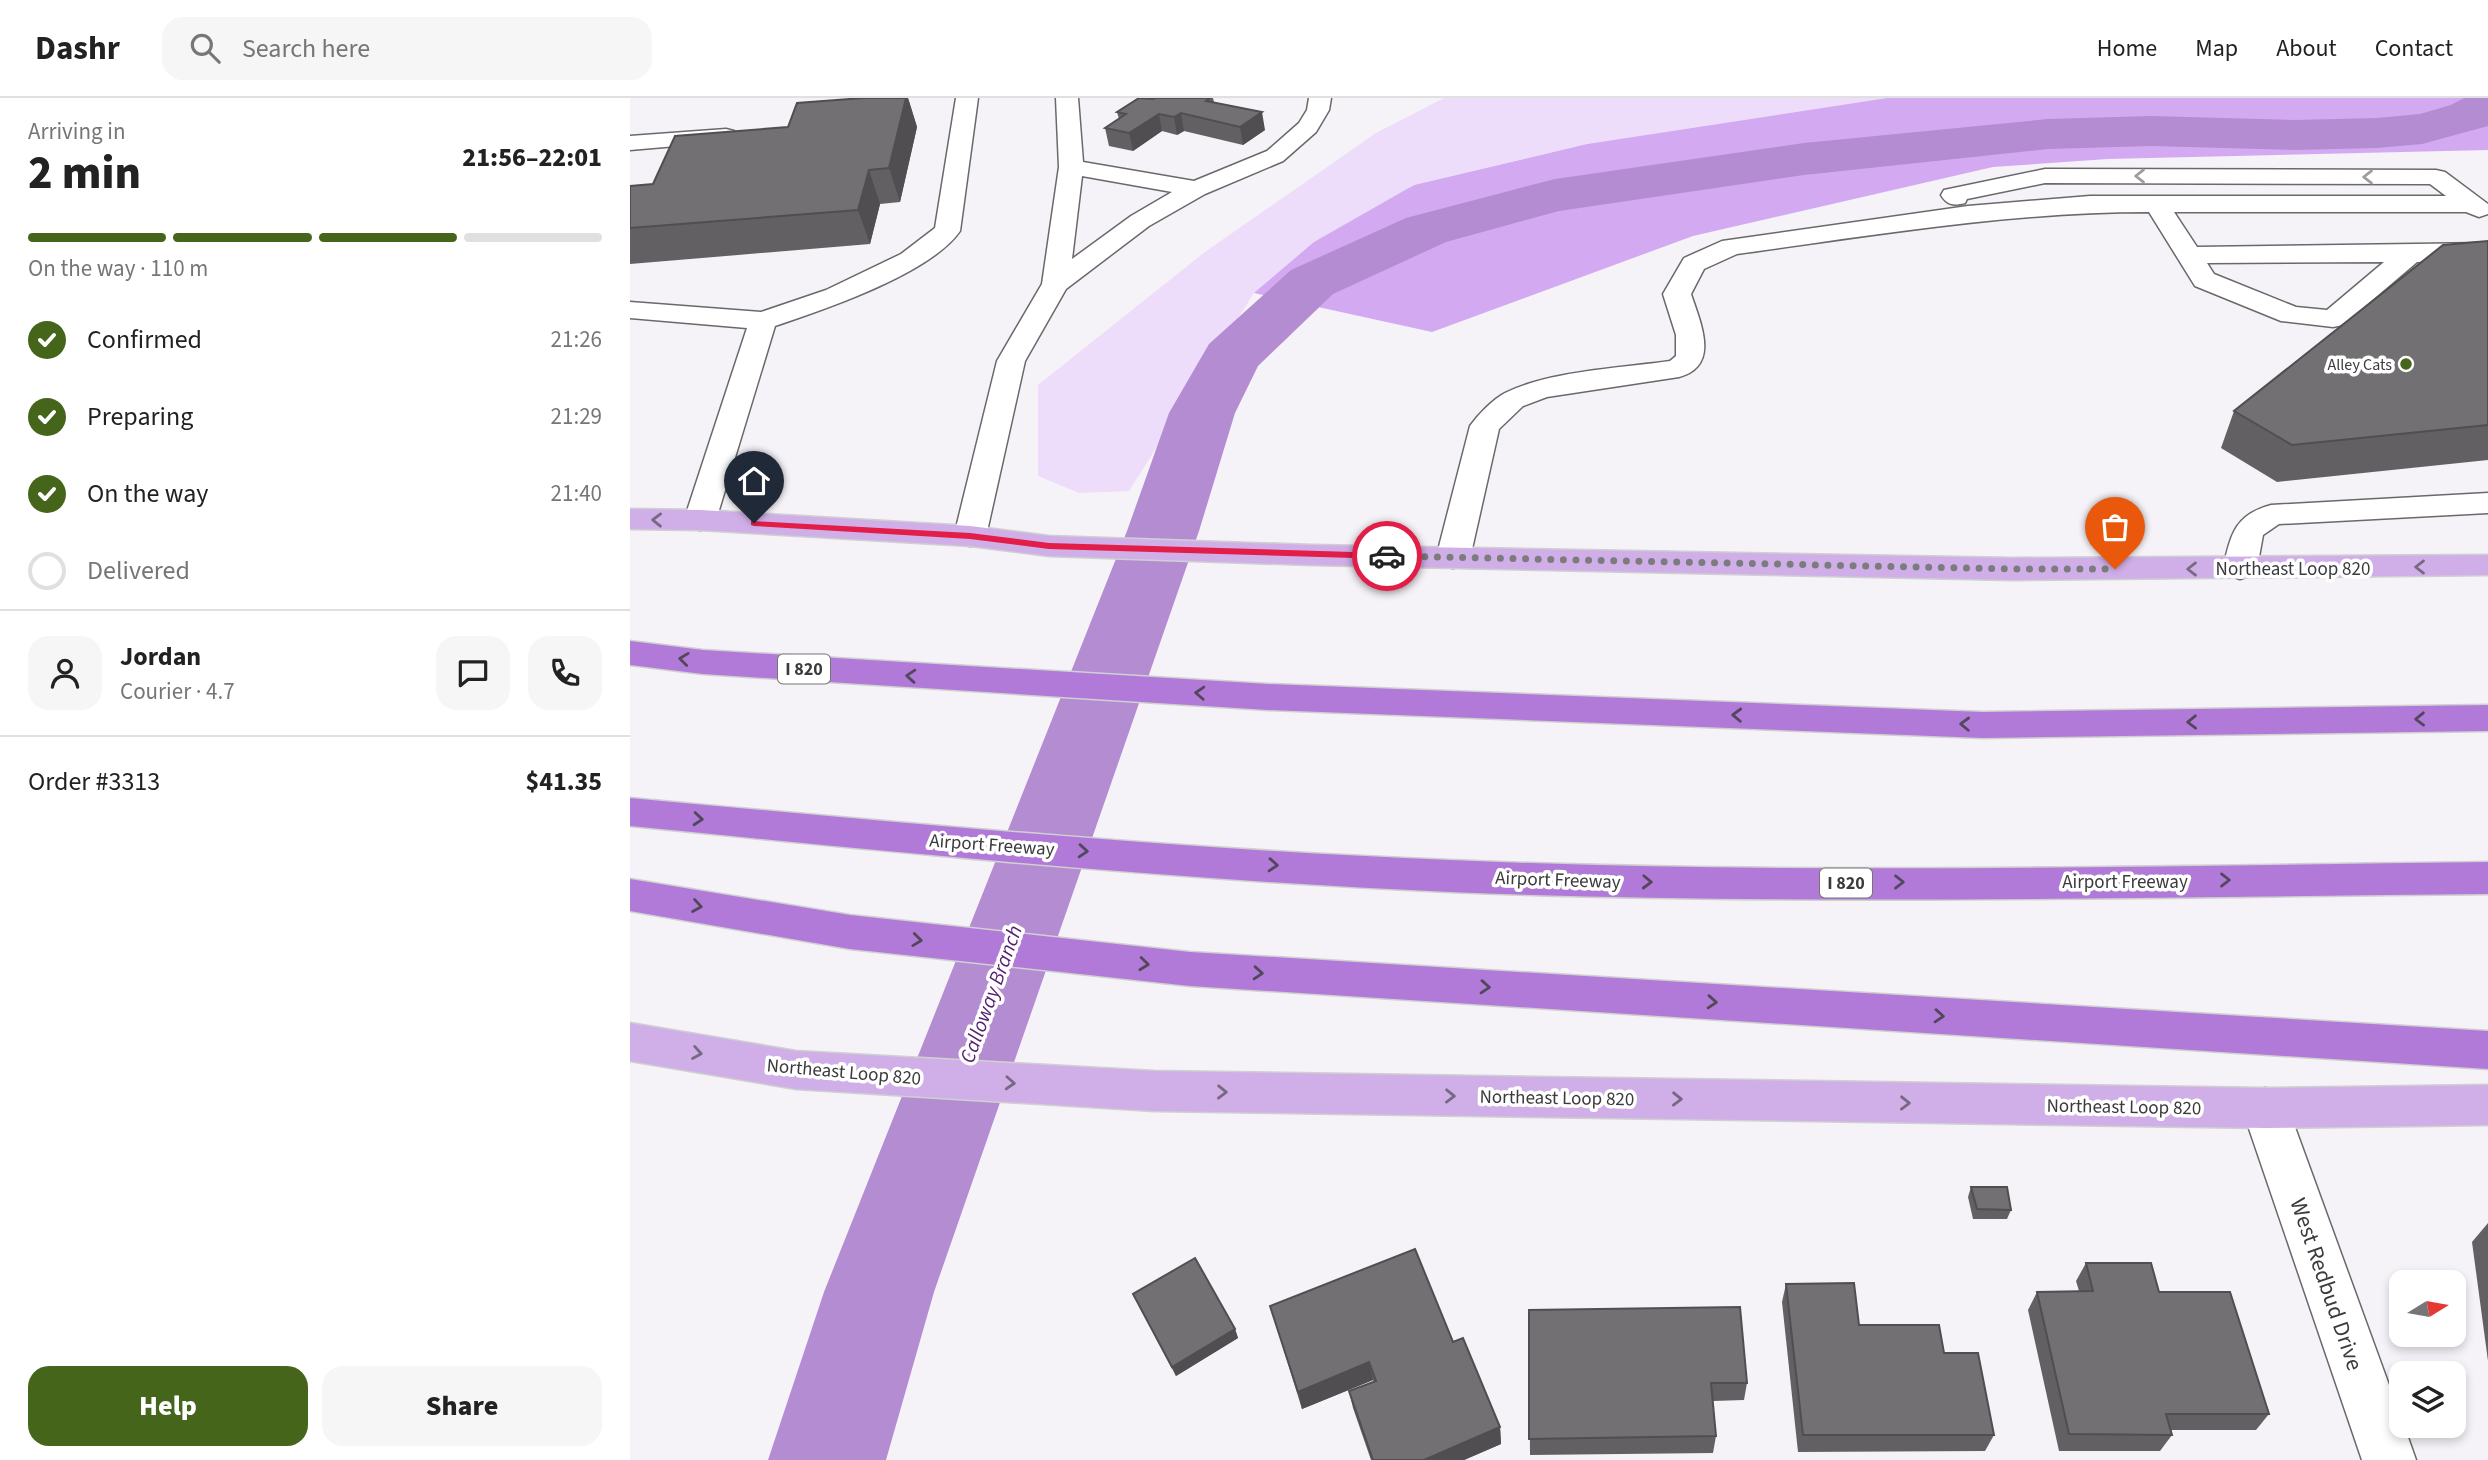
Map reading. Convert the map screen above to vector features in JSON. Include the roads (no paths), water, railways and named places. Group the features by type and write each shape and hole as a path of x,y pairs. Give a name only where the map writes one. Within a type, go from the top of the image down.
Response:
{"highway":[{"name":"I 820","path":"630,653 703,662 1268,697 1983,725 2488,718"},
{"name":"Airport Freeway","path":"630,812 893,837 1205,861 1449,876 1721,884 2488,878"},
{"path":"630,895 850,932 1190,969 2488,1050"}],"main road":[{"name":"Northeast Loop 820","path":"630,519 700,520 970,536 1049,546 1311,555 2000,569 2488,565"},
{"name":"Northeast Loop 820","path":"630,1042 796,1070 1154,1091 2266,1108 2488,1105"}],"street":[{"path":"630,310 764,321 836,296 910,260 947,230 967,98"},
{"path":"970,536 1011,361 1055,284 1071,167 1067,98"},
{"path":"1055,284 1140,220 1196,189 1275,156 1308,127 1318,110 1320,98"},
{"path":"630,143 750,134"},
{"path":"1071,167 1196,189"},
{"path":"1968,214 1953,195 2045,176 2436,177 2481,210"},
{"path":"1453,558 1485,426 1513,400 1541,389 1679,368 1690,358 1690,335 1677,294 1693,264 1731,247 1968,214 2090,204 2481,210"},
{"path":"2157,204 2204,280 2291,315 2333,320 2410,254"},
{"path":"2188,255 2488,251"},
{"path":"700,520 764,321"},
{"path":"2240,568 2248,531 2271,515 2488,503"},
{"name":"West Redbud Drive","path":"2266,1108 2389,1460"}],"waterway":[{"name":"Calloway Branch","path":"827,1460 879,1292 1163,531 1202,413 1231,357 1312,282 1426,230 1555,195 1804,159 2048,134 2151,131 2295,135 2422,129 2469,116 2488,105"}],"place":[{"name":"Alley Cats","path":"2406,364"}]}
